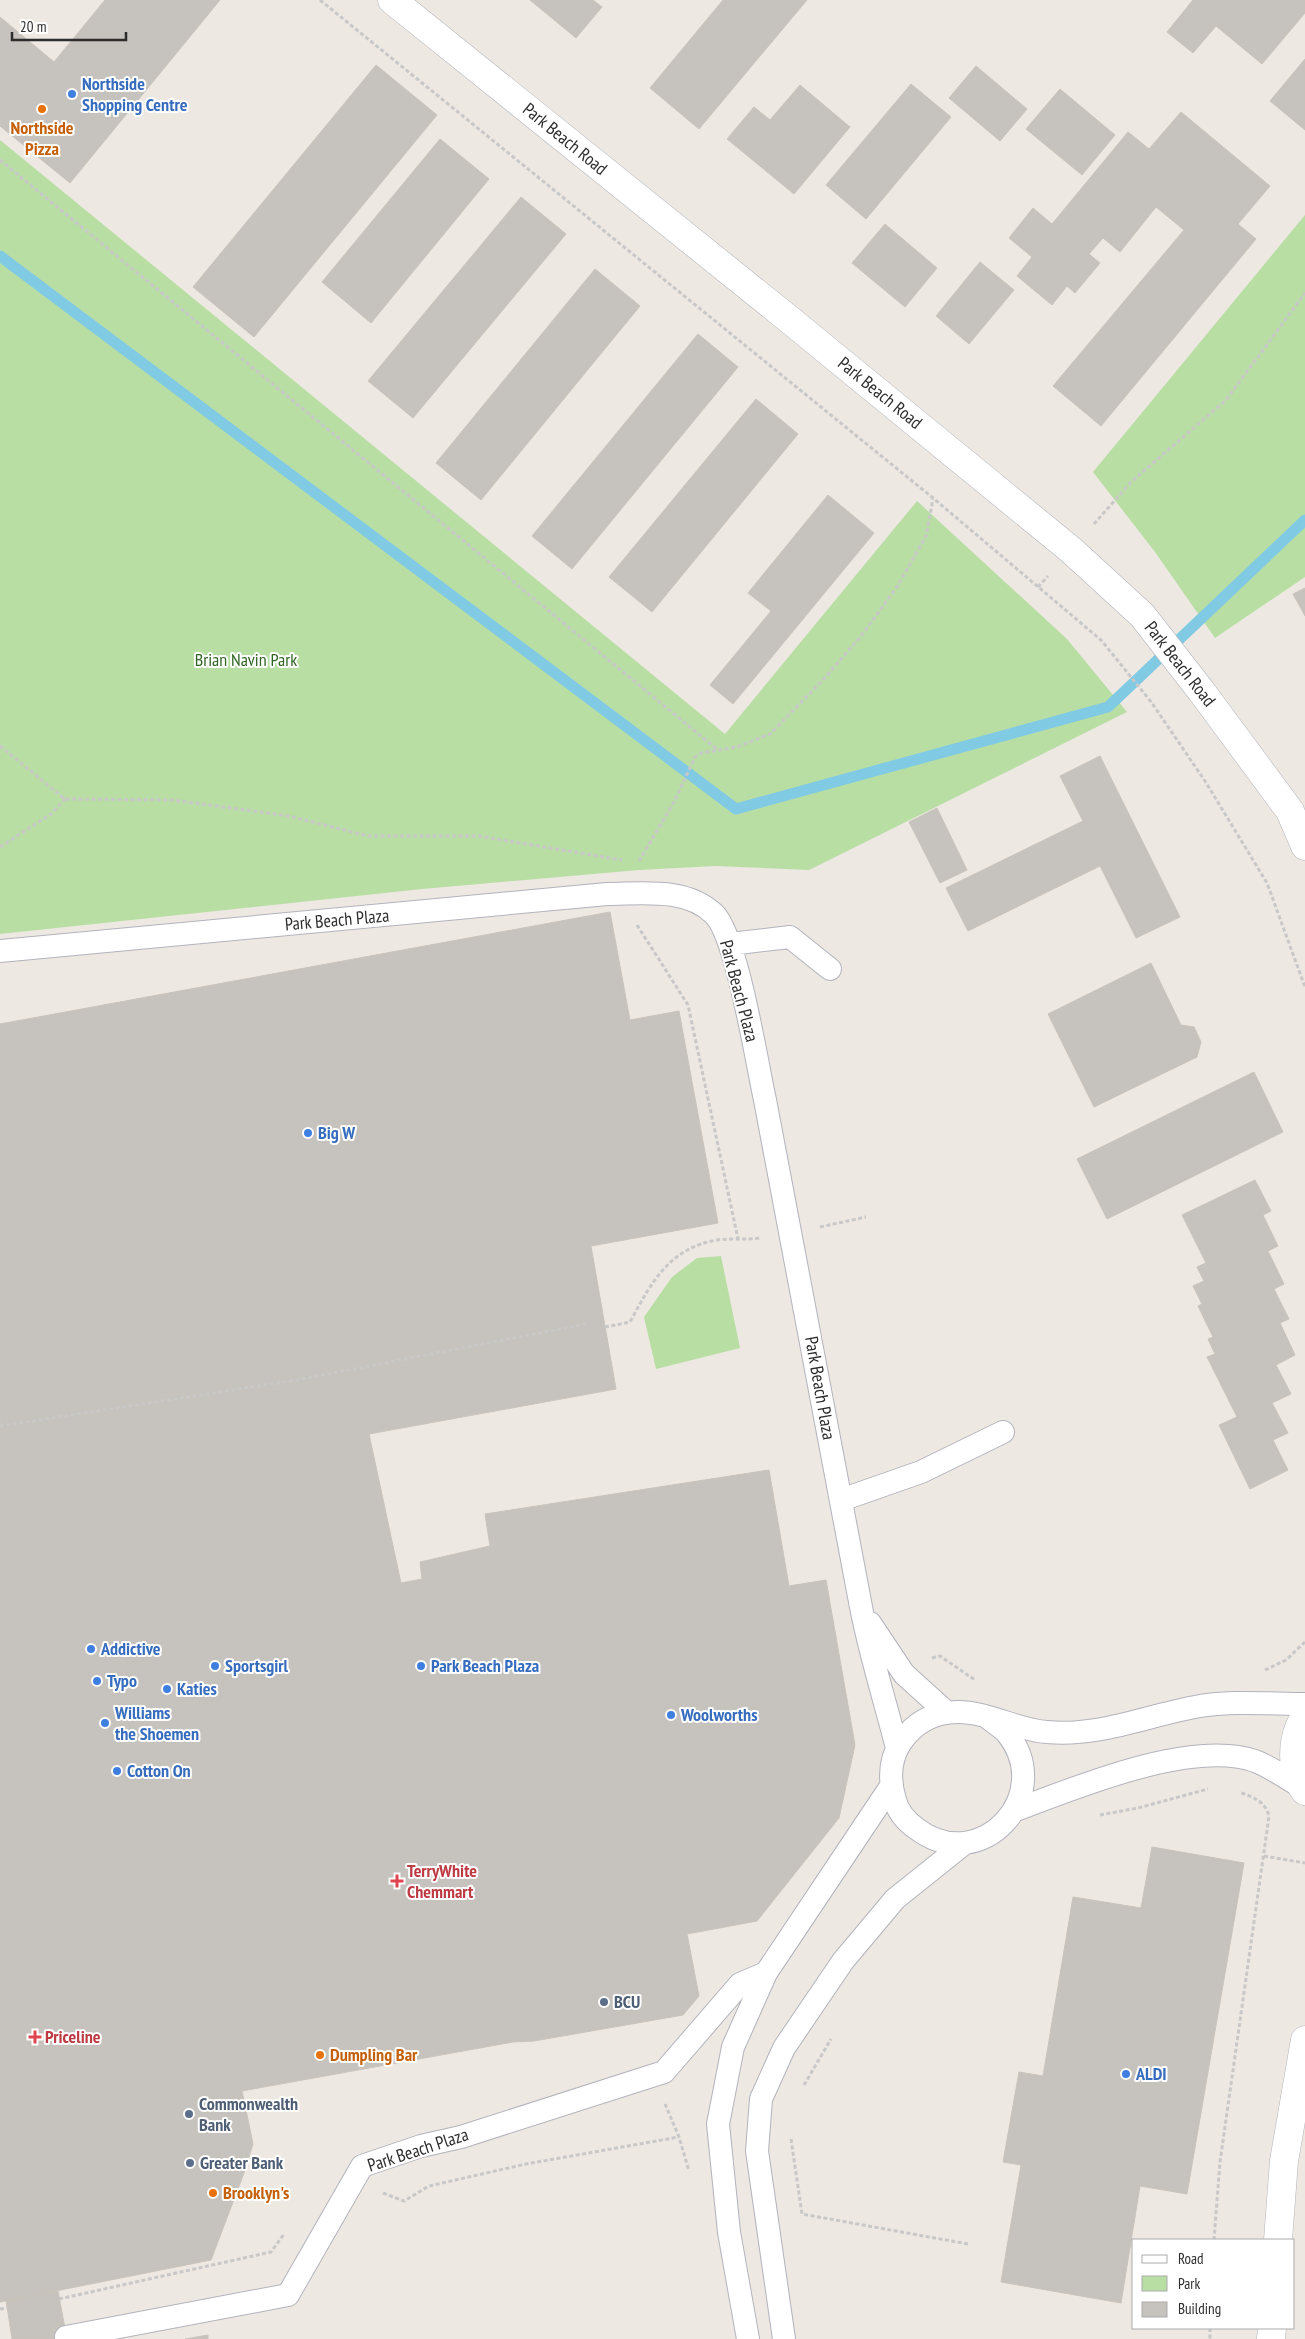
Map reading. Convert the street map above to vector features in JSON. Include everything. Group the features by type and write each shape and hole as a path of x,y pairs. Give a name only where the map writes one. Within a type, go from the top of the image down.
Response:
{"street":[{"name":"Park Beach Road","path":"392,0 777,310 1063,544 1142,615 1202,692 1290,812 1305,846"},
{"path":"1304,1789 1295,1765 1295,1744 1305,1717"},
{"path":"1278,2239 1284,2161 1305,2040"}],"lane":[{"name":"Park Beach Plaza","path":"0,951 607,894 652,893 688,897 715,914 730,944 753,1043 791,1233 861,1610 897,1748"},
{"path":"730,944 790,937 830,969"},
{"path":"841,1500 921,1472 1003,1432"},
{"path":"861,1610 904,1674 946,1712"},
{"path":"988,1718 1005,1731 1017,1749 1023,1769 1023,1790 1016,1810 1002,1826 985,1837 965,1843 944,1842 925,1835 908,1823 897,1806 891,1786 891,1766 897,1748 909,1731 926,1718 946,1712 968,1712 1046,1732 1108,1729 1197,1707 1305,1704"},
{"path":"1016,1810 1114,1774 1210,1754 1255,1761 1304,1789"},
{"path":"748,2339 728,2232 718,2124 733,2047 766,1973 891,1786"},
{"path":"784,2339 757,2151 761,2099 784,2048 843,1961 895,1899 965,1843"},
{"name":"Park Beach Plaza","path":"66,2337 288,2296 362,2166 421,2146 461,2137 664,2072 740,1984 766,1973"}],"path":[{"path":"320,0 933,498 1100,640 1152,703 1205,781 1267,883 1305,987"},
{"path":"0,160 718,750"},
{"path":"1092,527 1132,482 1226,400 1305,293"},
{"path":"638,863 674,802 695,757 701,753 737,747 770,734 823,680 861,636 896,587 926,536 933,498"},
{"path":"1038,587 1049,574"},
{"path":"0,746 66,799 173,800 290,816 368,836 478,836 629,861"},
{"path":"0,847 51,814 66,799"},
{"path":"635,922 688,1005 738,1240"},
{"path":"605,1327 630,1322 652,1281 682,1252 717,1240 738,1240 791,1233 866,1217"},
{"path":"0,1426 297,1380 586,1324"},
{"path":"1262,1671 1286,1660 1305,1642"},
{"path":"898,1664 940,1656 981,1685"},
{"path":"1098,1815 1138,1808 1213,1789"},
{"path":"1214,2239 1220,2162 1269,1816 1267,1808 1253,1797 1233,1790"},
{"path":"1264,1856 1305,1863"},
{"path":"799,2093 832,2037"},
{"path":"791,2136 802,2214 968,2244"},
{"path":"380,2191 404,2201 429,2186 526,2164 679,2137"},
{"path":"59,2299 271,2252 287,2230"},
{"path":"0,2309 7,2308"}],"green space":[{"name":"Brian Navin Park","path":"0,140 725,734 917,501 1067,639 1127,712 809,870 715,866 639,870 422,889 0,934"},
{"path":"1305,215 1305,577 1215,638 1155,552 1093,472"},
{"path":"721,1256 740,1348 656,1369 644,1317 672,1277 697,1258"}],"building":[{"name":"Northside Shopping Centre","path":"105,0 220,0 70,183 0,126 0,17 54,62"},
{"path":"530,0 593,0 602,7 576,38"},
{"path":"723,0 807,0 699,129 650,88"},
{"path":"1193,0 1305,0 1305,13 1262,64 1216,26 1193,53 1167,32"},
{"path":"1305,59 1305,130 1270,101"},
{"path":"376,65 437,115 254,337 193,287"},
{"path":"976,66 1027,109 1000,141 949,98"},
{"path":"911,84 951,117 866,219 826,185"},
{"path":"800,85 850,127 794,194 727,139 754,107 770,120"},
{"path":"1060,89 1115,135 1082,175 1026,129"},
{"path":"1181,112 1270,186 1238,224 1256,239 1101,426 1053,386 1184,230 1156,207 1120,252 1103,238 1089,254 1100,263 1075,293 1067,286 1052,305 1017,276 1032,257 1009,238 1033,208 1052,224 1128,132 1149,149"},
{"path":"440,139 489,179 371,323 322,282"},
{"path":"521,197 566,234 413,418 368,381"},
{"path":"885,224 937,268 905,307 852,263"},
{"path":"980,262 1014,290 969,344 936,316"},
{"path":"595,269 640,306 481,500 436,463"},
{"path":"698,334 738,367 572,569 532,536"},
{"path":"756,399 798,434 652,612 609,577"},
{"path":"828,495 874,533 733,704 710,685 771,611 748,593"},
{"path":"1305,588 1305,616 1293,594"},
{"path":"1100,756 1180,917 1136,938 1100,866 968,931 946,888 1083,821 1060,776"},
{"path":"937,808 967,870 940,883 909,822"},
{"name":"Park Beach Plaza","path":"610,912 630,1020 679,1011 718,1223 591,1246 616,1389 369,1434 401,1583 422,1579 420,1562 490,1546 485,1514 769,1470 789,1586 826,1580 855,1745 839,1818 757,1921 687,1934 699,1996 683,2015 534,2041 513,2042 242,2091 253,2144 211,2260 0,2302 0,1024"},
{"path":"1151,963 1181,1025 1194,1027 1201,1042 1197,1057 1094,1107 1048,1014"},
{"path":"1254,1072 1283,1132 1107,1219 1077,1159"},
{"path":"1255,1180 1271,1211 1263,1215 1278,1246 1268,1251 1284,1284 1274,1289 1289,1319 1280,1323 1295,1355 1276,1365 1291,1394 1272,1403 1288,1433 1273,1440 1288,1470 1250,1489 1219,1425 1237,1417 1207,1357 1215,1354 1208,1339 1213,1337 1198,1306 1202,1304 1193,1286 1204,1281 1197,1267 1206,1263 1182,1215"},
{"name":"ALDI","path":"1152,1847 1244,1863 1187,2194 1140,2186 1121,2303 1001,2282 1021,2165 1003,2162 1019,2072 1043,2076 1073,1897 1141,1908"},
{"path":"58,2291 67,2339 12,2339 6,2300"},
{"path":"208,2335 208,2339 185,2339"}],"waterway":[{"path":"0,256 736,809 1108,707 1305,520"}],"place":[{"name":"Northside Shopping Centre","path":"72,94"},
{"name":"Northside Pizza","path":"42,109"},
{"name":"Big W","path":"308,1133"},
{"name":"Addictive","path":"91,1649"},
{"name":"Sportsgirl","path":"215,1666"},
{"name":"Park Beach Plaza","path":"421,1666"},
{"name":"Typo","path":"97,1681"},
{"name":"Katies","path":"167,1689"},
{"name":"Woolworths","path":"671,1715"},
{"name":"Williams the Shoemen","path":"105,1723"},
{"name":"Cotton On","path":"117,1771"},
{"name":"TerryWhite Chemmart","path":"397,1881"},
{"name":"BCU","path":"604,2002"},
{"name":"Priceline","path":"35,2037"},
{"name":"Dumpling Bar","path":"320,2055"},
{"name":"ALDI","path":"1126,2074"},
{"name":"Commonwealth Bank","path":"189,2114"},
{"name":"Greater Bank","path":"190,2163"},
{"name":"Brooklyn's","path":"213,2193"}]}
